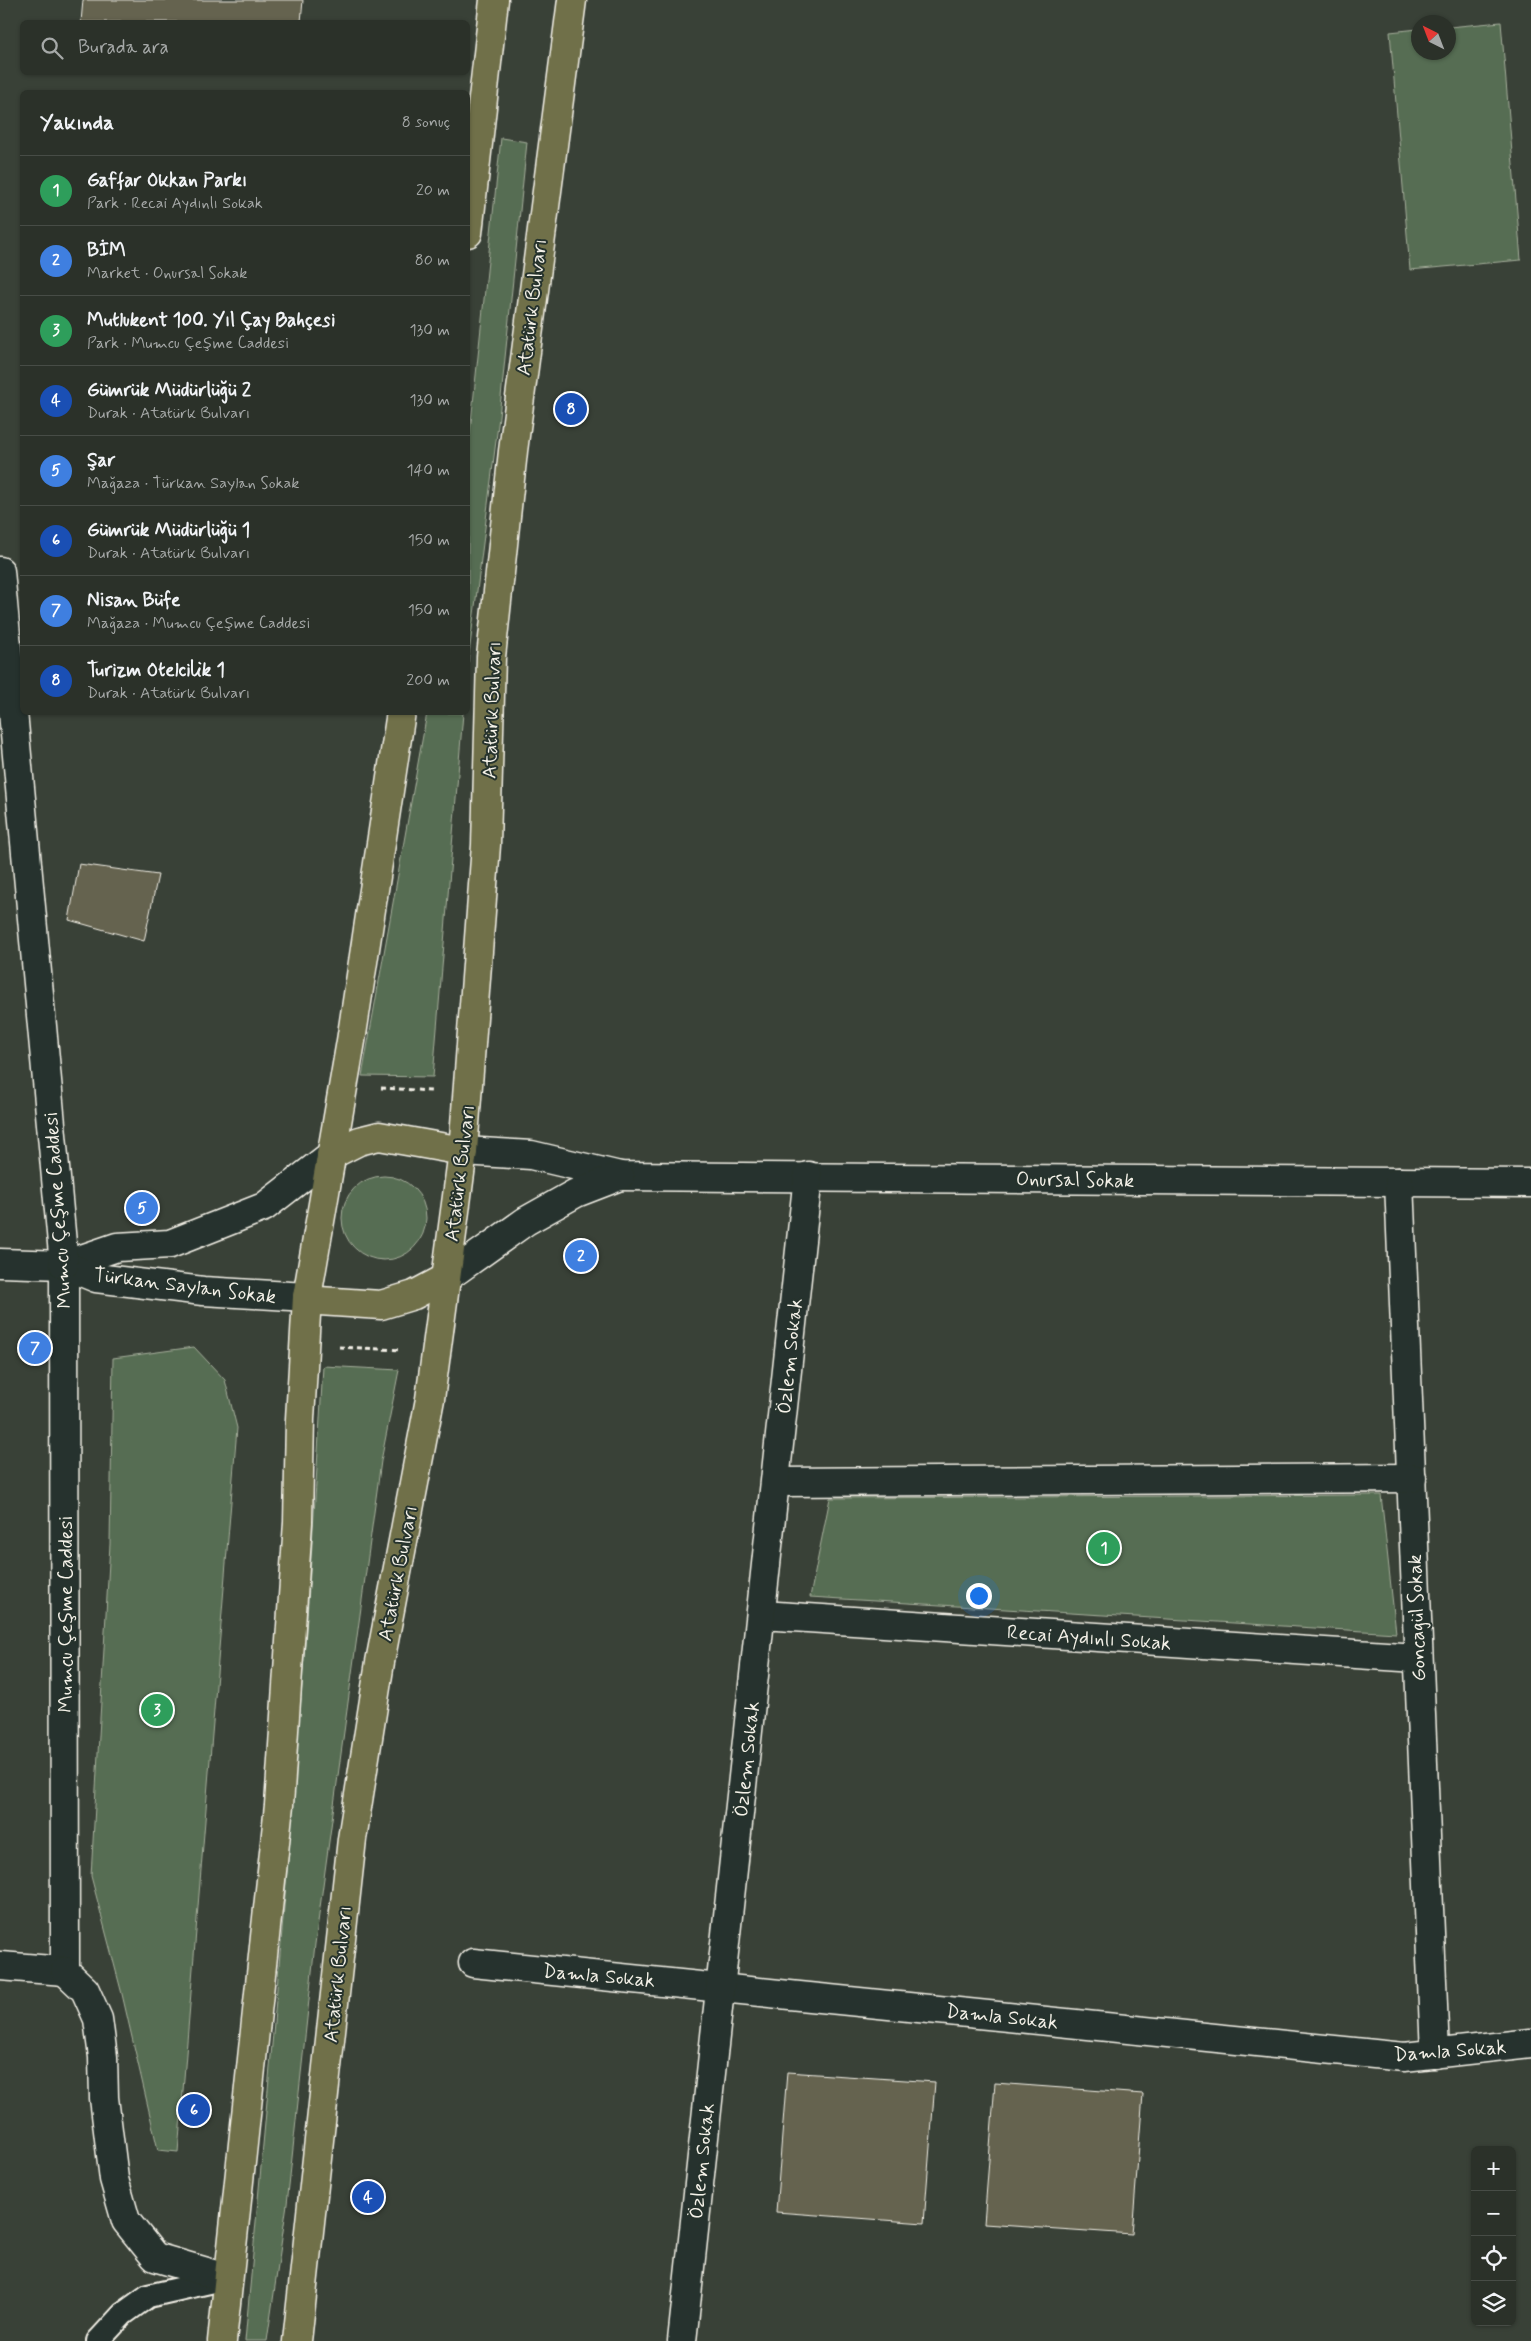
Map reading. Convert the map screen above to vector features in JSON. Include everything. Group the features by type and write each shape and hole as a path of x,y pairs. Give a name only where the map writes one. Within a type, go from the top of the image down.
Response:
{"main road":[{"path":"470,215 494,0"},
{"name":"Atatürk Bulvarı","path":"297,2341 352,1839 380,1662 430,1399 463,1151 486,845 491,657 513,451 572,0"},
{"path":"222,2341 227,2278 279,1804 298,1522 300,1419 307,1297 351,1041 402,715"},
{"path":"330,1156 359,1141 379,1136 463,1151"},
{"path":"307,1297 319,1300 381,1305 414,1296 446,1278"}],"street":[{"name":"Mumcu Çeşme Caddesi","path":"0,571 64,1265 65,1971"},
{"path":"463,1151 531,1155 620,1176"},
{"name":"Türkan Saylan Sokak","path":"64,1265 117,1247 170,1244 264,1207 330,1156"},
{"path":"446,1278 526,1221 576,1193 620,1176"},
{"name":"Onursal Sokak","path":"620,1176 1531,1183"},
{"name":"Özlem Sokak","path":"682,2341 808,1176"},
{"name":"Goncagül Sokak","path":"1399,1182 1412,1478 1417,1658 1435,2054"},
{"name":"Türkan Saylan Sokak","path":"0,1263 64,1265 96,1278 203,1291 307,1297"},
{"path":"776,1482 1412,1478"},
{"name":"Recai Aydınlı Sokak","path":"762,1615 1417,1658"},
{"name":"Damla Sokak","path":"473,1963 1404,2057 1531,2043"},
{"path":"0,1966 65,1971 85,1990 98,2019 103,2057 104,2098 114,2179 126,2221 155,2257 227,2278"}],"lane":[{"path":"98,2341 123,2314 148,2296 227,2278"}],"path":[{"path":"374,1088 433,1091"},
{"path":"334,1347 406,1350"}],"green space":[{"path":"1501,22 1521,260 1410,270 1390,32 1411,30 1411,60 1456,60 1456,26"},
{"path":"501,138 527,142 499,417 470,646 470,432"},
{"path":"427,715 463,715 433,1077 362,1076"},
{"path":"384,1176 400,1179 414,1188 423,1202 426,1218 423,1234 414,1248 400,1257 384,1260 368,1257 354,1248 345,1234 342,1218 345,1202 354,1188 368,1179"},
{"path":"194,1347 225,1380 237,1428 178,2152 158,2150 122,1994 91,1876 110,1544 113,1358"},
{"path":"323,1366 399,1370 381,1461 315,1944 287,2204 267,2341 245,2341 298,1732"},
{"path":"1381,1495 1396,1633 810,1597 830,1498"}],"building":[{"path":"83,0 303,0 301,20 81,20"},
{"path":"79,864 158,875 144,941 69,920"},
{"path":"787,2072 935,2082 924,2223 776,2212"},
{"path":"995,2083 1143,2094 1132,2234 984,2224"}],"place":[{"name":"Turizm Otelcilik 1","path":"571,409"},
{"name":"Şar","path":"142,1208"},
{"name":"BİM","path":"581,1256"},
{"name":"Nisan Büfe","path":"35,1348"},
{"name":"Gaffar Okkan Parkı","path":"1104,1548"},
{"name":"Mutlukent 100. Yıl Çay Bahçesi","path":"157,1710"},
{"name":"Gümrük Müdürlüğü 1","path":"194,2110"},
{"name":"Gümrük Müdürlüğü 2","path":"368,2197"}]}
